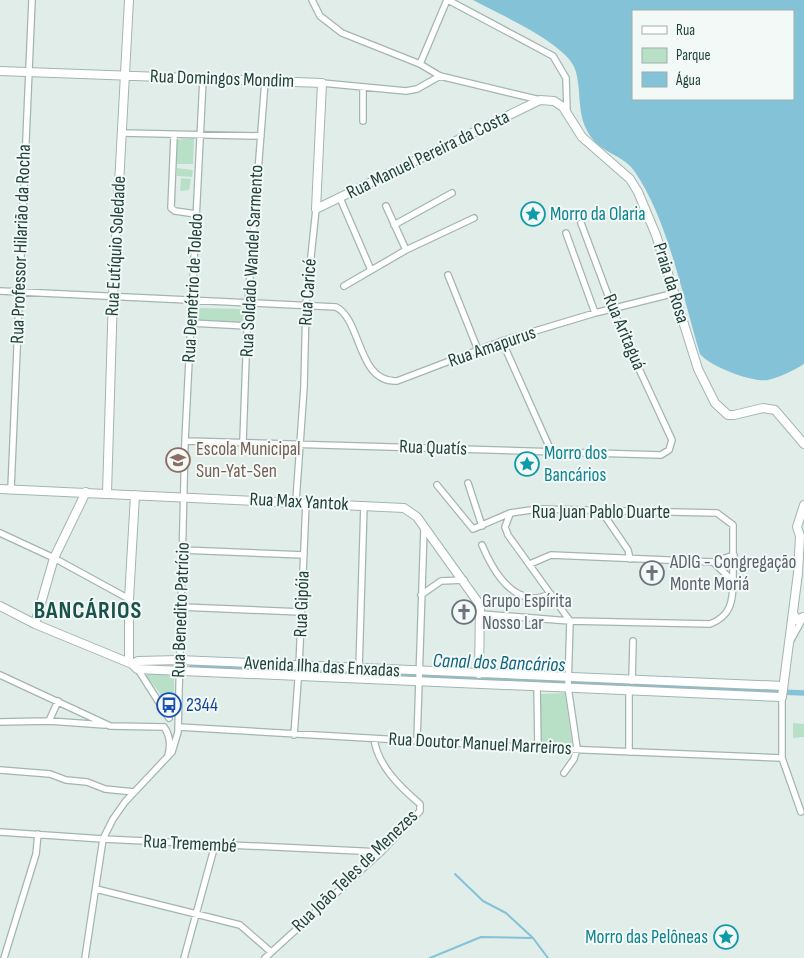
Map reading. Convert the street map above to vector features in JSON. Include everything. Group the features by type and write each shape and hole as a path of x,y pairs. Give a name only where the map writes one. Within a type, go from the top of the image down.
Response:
{"street":[{"name":"Rua Professor Hilarião da Rocha","path":"11,489 32,0"},
{"name":"Rua Eutíquio Soledade","path":"107,492 113,296 129,0"},
{"path":"312,0 320,16 342,33 420,64 440,76 540,100 554,101 567,110"},
{"path":"420,64 448,0 554,56 566,78 567,110"},
{"name":"Rua Domingos Mondim","path":"0,71 322,83 406,91 418,89 440,76"},
{"name":"Rua Demétrio de Toledo","path":"184,497 185,441 203,79"},
{"name":"Rua Soldado Wandel Sarmento","path":"243,441 248,302 266,81"},
{"name":"Rua Caricé","path":"296,501 304,388 306,304 316,210 322,83"},
{"path":"363,87 363,121"},
{"name":"Rua Manuel Pereira da Costa","path":"316,210 540,100"},
{"name":"Praia da Rosa","path":"567,110 582,137 624,173 638,192 656,235 698,369 714,403 728,414 743,414 763,408 775,410 804,444"},
{"path":"122,133 201,137 261,136"},
{"path":"174,136 171,208 175,211 196,214"},
{"path":"394,225 452,193"},
{"path":"340,198 371,270"},
{"path":"386,206 406,250"},
{"path":"344,286 406,250 474,218"},
{"name":"Rua Aritaguá","path":"581,223 613,308 672,440"},
{"path":"566,233 595,313"},
{"path":"448,275 478,350"},
{"path":"0,291 306,304"},
{"name":"Rua Amapurus","path":"306,304 336,307 346,315 357,342 374,372 389,382 397,382 502,341 613,308 675,293"},
{"path":"192,322 248,326"},
{"path":"502,341 552,453"},
{"name":"Rua Quatís","path":"185,441 243,441 552,453 662,455 670,450 672,440"},
{"path":"468,483 482,526"},
{"path":"437,484 473,529 510,513"},
{"name":"Rua Max Yantok","path":"0,489 364,504 404,508 414,514 477,599 481,614 479,674"},
{"path":"35,624 54,558 86,492"},
{"path":"0,722 49,721 166,729 173,732 178,726 175,719 169,718 134,664 129,598 135,495"},
{"name":"Rua Benedito Patrício","path":"85,958 103,840 113,818 134,792 163,763 174,748 178,726 184,497"},
{"name":"Rua Gipóia","path":"294,735 299,676 306,502"},
{"path":"359,669 364,504"},
{"path":"802,812 782,758 782,696 801,573 802,539 797,527 804,505"},
{"name":"Rua Juan Pablo Duarte","path":"570,621 508,535 505,527 510,513 538,509 602,512 717,513 733,525 734,555"},
{"path":"602,512 628,550 630,559"},
{"path":"417,741 424,528"},
{"path":"0,533 54,558 129,598"},
{"path":"482,545 500,579 514,590 533,598 551,594"},
{"path":"182,550 304,556"},
{"path":"481,614 570,621 710,624 720,620 728,613 733,602 734,555 713,562 551,555 530,564"},
{"path":"713,562 734,581"},
{"path":"421,595 441,581 464,580"},
{"path":"0,606 35,624 134,664"},
{"path":"181,607 301,612"},
{"path":"794,615 797,620 804,616"},
{"path":"791,640 804,616"},
{"path":"564,774 574,758 577,748 568,682 570,621"},
{"path":"632,681 633,642"},
{"name":"Avenida Ilha das Enxadas","path":"134,664 179,660 359,669 537,686 568,682 632,681 783,686"},
{"name":"Avenida Ilha das Enxadas","path":"134,664 178,670 299,676 479,674 630,689 782,696"},
{"path":"0,675 110,726"},
{"path":"537,686 538,748"},
{"path":"629,752 630,689"},
{"path":"49,721 58,701"},
{"path":"163,763 170,748 165,722 169,718"},
{"name":"Rua Doutor Manuel Marreiros","path":"178,726 294,735 538,748 577,748 782,758"},
{"name":"Rua João Teles de Menezes","path":"265,958 381,852 420,811 420,804 402,789 379,757 374,739"},
{"path":"0,770 50,774 66,780 87,782 106,789 134,792"},
{"name":"Rua Tremembé","path":"0,832 103,840 381,852"},
{"path":"4,958 36,854 38,834"},
{"path":"184,958 215,845"},
{"path":"96,889 244,926 271,952"}],"green space":[{"path":"194,138 193,164 177,164 176,140"},
{"path":"177,168 193,170 192,177 177,176"},
{"path":"181,178 191,179 189,190 180,191"},
{"path":"199,308 243,309 246,311 245,324 196,321 196,310"},
{"path":"148,672 168,673 174,678 175,715 169,714 159,692 146,676"},
{"path":"565,693 572,743 541,744 540,694"},
{"path":"793,723 804,724 804,737 793,738"}],"water":[{"path":"473,0 804,0 804,364 777,377 761,380 732,373 712,364 700,354 674,260 647,191 631,167 601,147 586,129 581,113 578,81 571,61 547,41"}],"waterway":[{"name":"Canal dos Bancários","path":"192,667 804,693"},
{"path":"455,874 483,901 506,913 533,938 548,958"},
{"path":"430,958 481,937 531,938"}],"place":[{"name":"Morro da Olaria","path":"533,214"},
{"name":"Escola Municipal Sun-Yat-Sen","path":"178,460"},
{"name":"Morro dos Bancários","path":"527,464"},
{"name":"ADIG - Congregação Monte Moriá","path":"652,573"},
{"name":"Grupo Espírita Nosso Lar","path":"464,612"},
{"name":"2344","path":"169,705"},
{"name":"Morro das Pelôneas","path":"726,937"}],"district":[{"name":"BANCÁRIOS","path":"88,610"}]}
